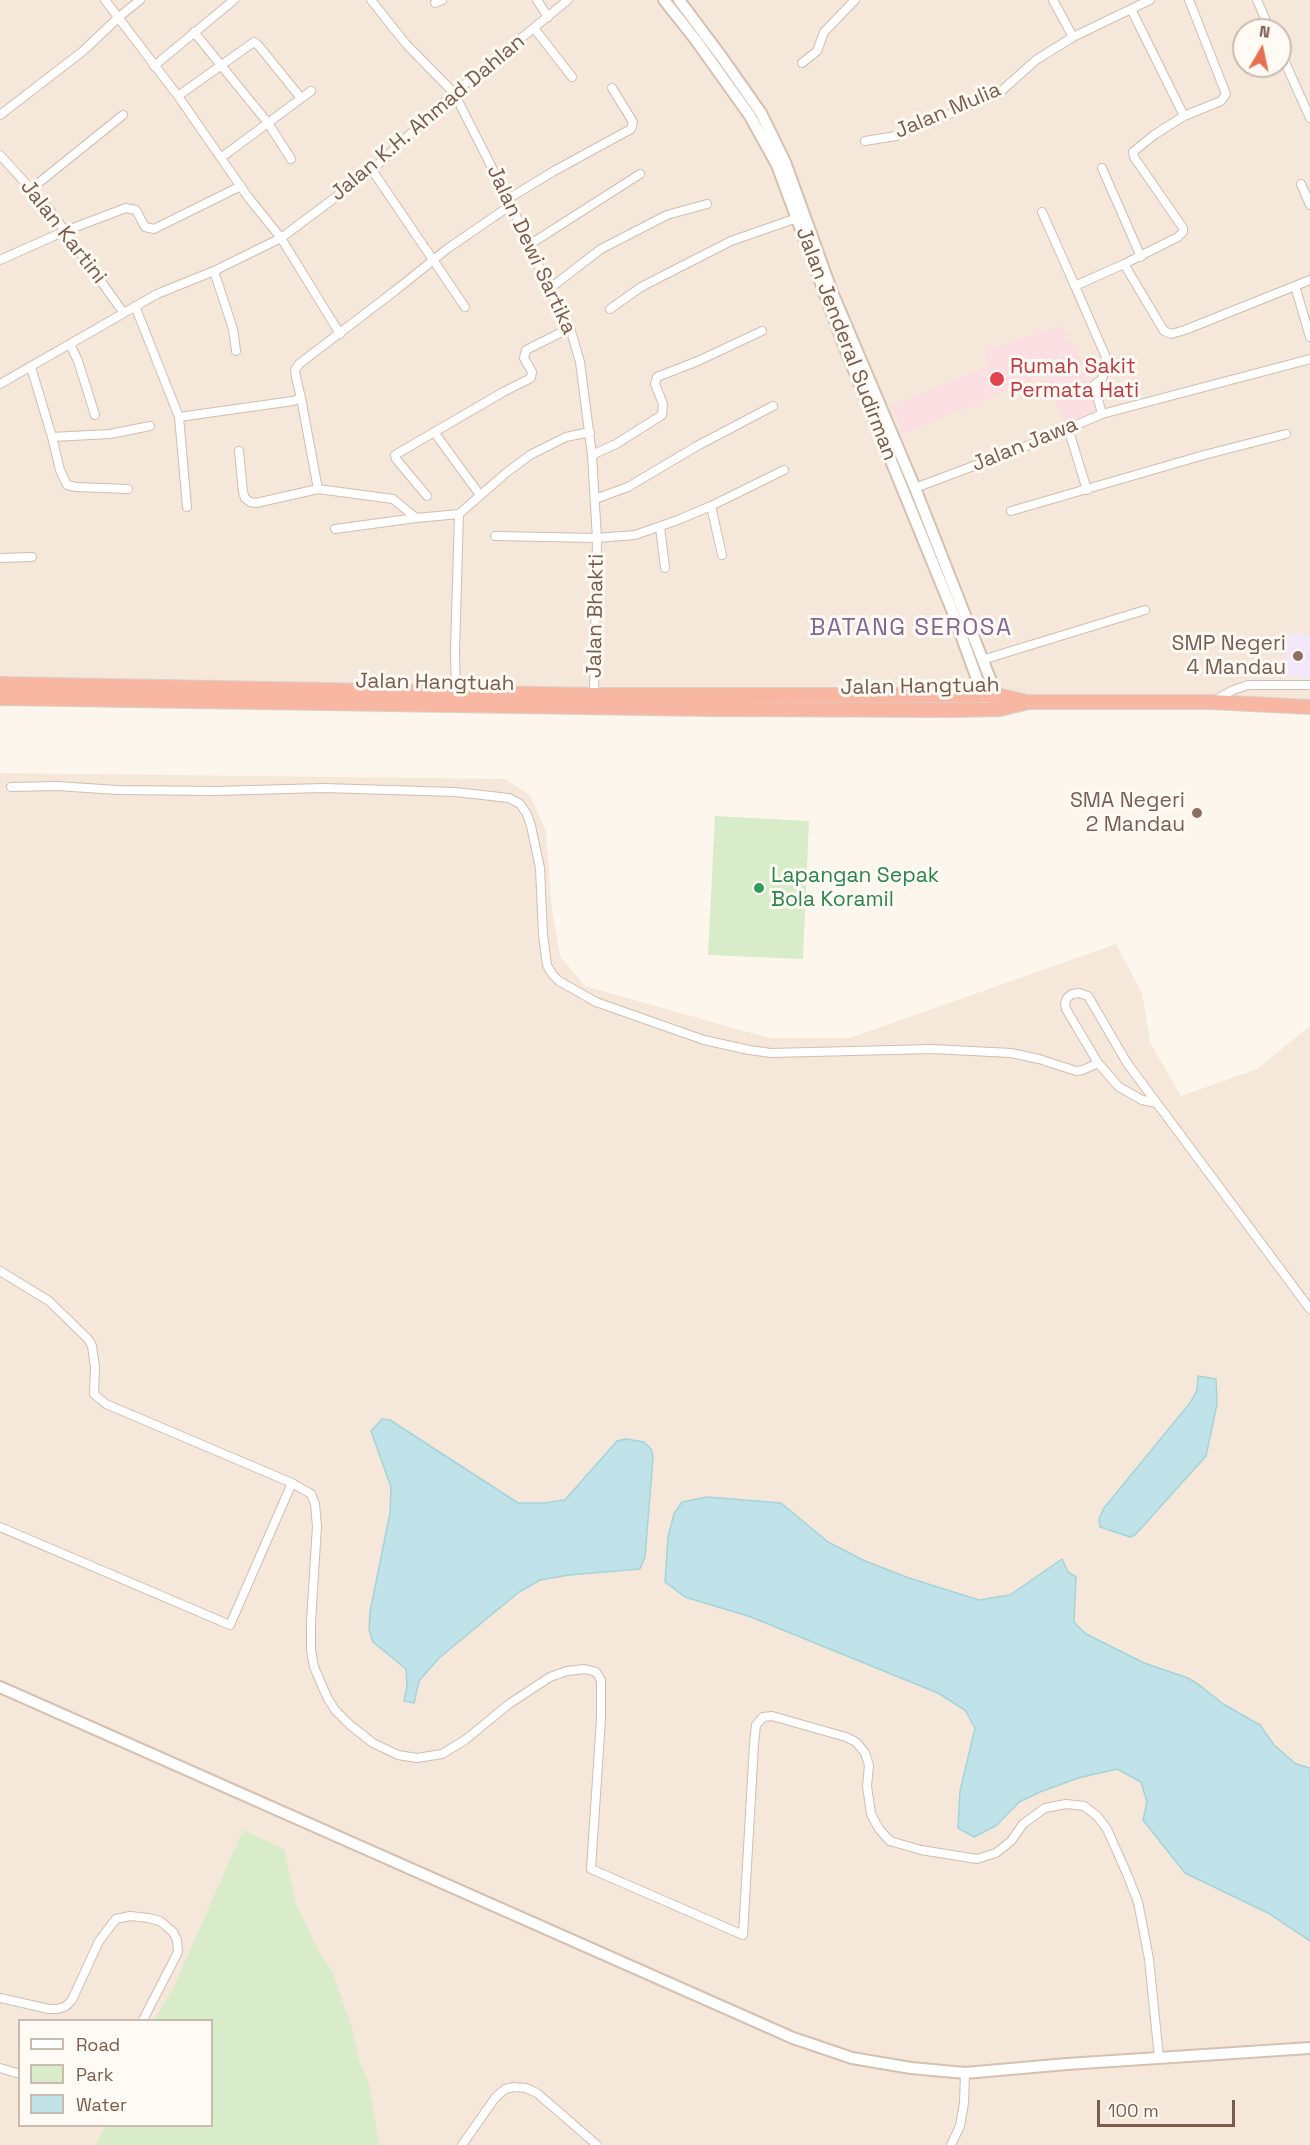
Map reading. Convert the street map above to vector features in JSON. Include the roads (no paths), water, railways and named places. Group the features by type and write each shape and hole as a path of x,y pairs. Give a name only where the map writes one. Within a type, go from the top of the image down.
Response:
{"highway":[{"name":"Jalan Hangtuah","path":"0,684 594,695 708,694 992,702"},
{"path":"708,694 710,709"},
{"name":"Jalan Hangtuah","path":"0,698 710,709 992,702 1211,702 1310,707"}],"street":[{"path":"105,0 281,238 340,334"},
{"path":"0,115 83,51 118,17 140,0"},
{"path":"154,66 234,0"},
{"name":"Jalan Dewi Sartika","path":"371,0 406,44 454,93 570,328 580,362 590,432 597,538"},
{"path":"537,0 548,17"},
{"name":"Jalan K.H. Ahmad Dahlan","path":"0,384 157,294 214,271 281,238 372,170 454,93 568,0"},
{"name":"Jalan Jenderal Sudirman","path":"664,0 745,100 761,113 785,162 832,292 915,488 926,534 952,610 992,702"},
{"name":"Jalan Jenderal Sudirman","path":"678,0 722,56 745,100 750,116 777,165 845,348 982,660 992,702"},
{"path":"802,63 817,51 824,32 855,0"},
{"path":"1053,0 1073,37"},
{"name":"Jalan Mulia","path":"865,141 896,136 998,94 1036,60 1073,37 1150,0"},
{"path":"1075,285 1178,237 1184,228 1134,157 1133,152 1184,116 1221,101 1226,94 1189,0"},
{"path":"1257,0 1265,18"},
{"path":"1131,9 1184,116"},
{"path":"534,28 572,77"},
{"path":"194,32 268,123 291,159"},
{"path":"178,96 250,44 256,43 301,98"},
{"path":"1292,78 1310,118"},
{"path":"318,489 296,377 297,366 509,202 554,171 631,129 633,122 612,88"},
{"path":"222,157 311,91"},
{"path":"31,189 123,115"},
{"name":"Jalan Kartini","path":"0,155 65,231 123,312"},
{"path":"1102,168 1141,256"},
{"path":"372,170 465,307"},
{"path":"529,245 640,174"},
{"path":"1301,183 1310,205"},
{"path":"0,260 65,231 126,208 136,210 146,227 154,229 241,186"},
{"path":"549,289 601,249 667,215 707,204"},
{"path":"1042,212 1108,362 1102,379 1094,385 1102,414"},
{"path":"610,309 641,288 731,241 797,218"},
{"path":"1124,264 1164,331 1171,334 1310,280"},
{"path":"214,271 233,329 236,351"},
{"path":"1295,286 1310,337"},
{"path":"135,306 179,417 187,507"},
{"path":"427,496 395,457 397,454 531,378 533,374 524,358 526,350 570,328"},
{"path":"592,455 616,444 662,415 663,404 655,384 657,377 762,331"},
{"path":"70,344 95,415"},
{"name":"Jalan Jawa","path":"915,488 1102,414 1310,359"},
{"path":"31,367 62,476 67,485 128,489"},
{"path":"179,417 301,398"},
{"path":"595,499 627,488 773,406"},
{"path":"52,437 110,434 150,426"},
{"path":"1068,428 1087,490"},
{"path":"434,432 480,495"},
{"path":"335,529 459,514 530,455 566,437 590,432"},
{"path":"1011,512 1204,455 1286,434"},
{"path":"239,451 243,492 245,498 250,502 256,503 318,489 393,499 417,518"},
{"path":"495,536 597,538 635,535 711,506 783,470"},
{"path":"711,506 722,555"},
{"path":"456,693 459,514"},
{"path":"660,527 665,568"},
{"name":"Jalan Bhakti","path":"594,695 597,538"},
{"path":"0,558 32,557"},
{"path":"982,660 1145,610"},
{"path":"1211,702 1248,685 1310,685"},
{"path":"11,787 57,786 117,790 205,791 323,788 455,792 509,798 520,804 531,826 540,868 543,935 547,965 559,981 596,1002 704,1040 771,1053 932,1049 1011,1053 1076,1071 1098,1063"},
{"path":"1156,1103 1142,1100 1119,1087 1098,1063 1066,1009 1066,998 1072,994 1088,996 1127,1063 1310,1309"},
{"path":"0,1271 49,1301 88,1339 92,1346 94,1394 106,1404 311,1494 315,1504 317,1526 311,1622 311,1650 314,1667 335,1710 373,1743 399,1755 417,1758 442,1754 465,1740 509,1704 550,1677 567,1671 596,1672 601,1680 601,1711 591,1869 743,1935 754,1744 756,1725 763,1718 771,1716 846,1737 856,1742 865,1753 869,1765 867,1786 871,1814 879,1828 890,1841 921,1850 977,1859 996,1853 1011,1841 1023,1824 1045,1808 1066,1804 1084,1806 1097,1816 1107,1829 1138,1902 1149,1959 1159,2058"},
{"path":"0,1527 231,1625 292,1484"},
{"path":"0,1687 823,2050 862,2060 911,2068 965,2073 1310,2048"},
{"path":"0,1998 49,2009 66,2006 72,2000 99,1941 116,1919 130,1916 148,1918 160,1921 172,1932 177,1940 178,1952 144,2019"},
{"path":"0,2068 18,2073"},
{"path":"951,2145 960,2126 964,2103 965,2073"},
{"path":"462,2145 495,2098 505,2089 514,2087 526,2088 537,2093 597,2145"}],"water":[{"path":"1198,1376 1216,1379 1217,1404 1206,1456 1135,1535 1130,1537 1100,1527 1099,1519 1104,1508 1190,1403 1197,1390"},
{"path":"382,1419 390,1420 518,1503 565,1500 617,1441 626,1439 644,1442 651,1449 653,1457 645,1557 640,1569 540,1580 519,1592 439,1658 419,1681 414,1703 404,1701 407,1687 406,1669 373,1642 369,1629 370,1612 390,1513 391,1487 371,1431"},
{"path":"707,1497 781,1503 828,1542 865,1561 909,1578 979,1600 1010,1595 1062,1559 1068,1572 1076,1577 1074,1622 1086,1634 1144,1663 1188,1678 1223,1704 1260,1725 1274,1745 1296,1764 1310,1768 1310,1941 1268,1913 1185,1873 1143,1820 1147,1802 1141,1782 1117,1769 1078,1778 1040,1792 1019,1802 997,1825 974,1837 958,1828 960,1791 975,1728 965,1710 938,1693 751,1617 685,1597 665,1582 668,1537 674,1514 682,1502"}],"place":[{"name":"Rumah Sakit Permata Hati","path":"997,379"},
{"name":"SMP Negeri 4 Mandau","path":"1298,656"},
{"name":"SMA Negeri 2 Mandau","path":"1197,813"},
{"name":"Lapangan Sepak Bola Koramil","path":"759,888"}],"district":[{"name":"BATANG SEROSA","path":"911,628"}]}
